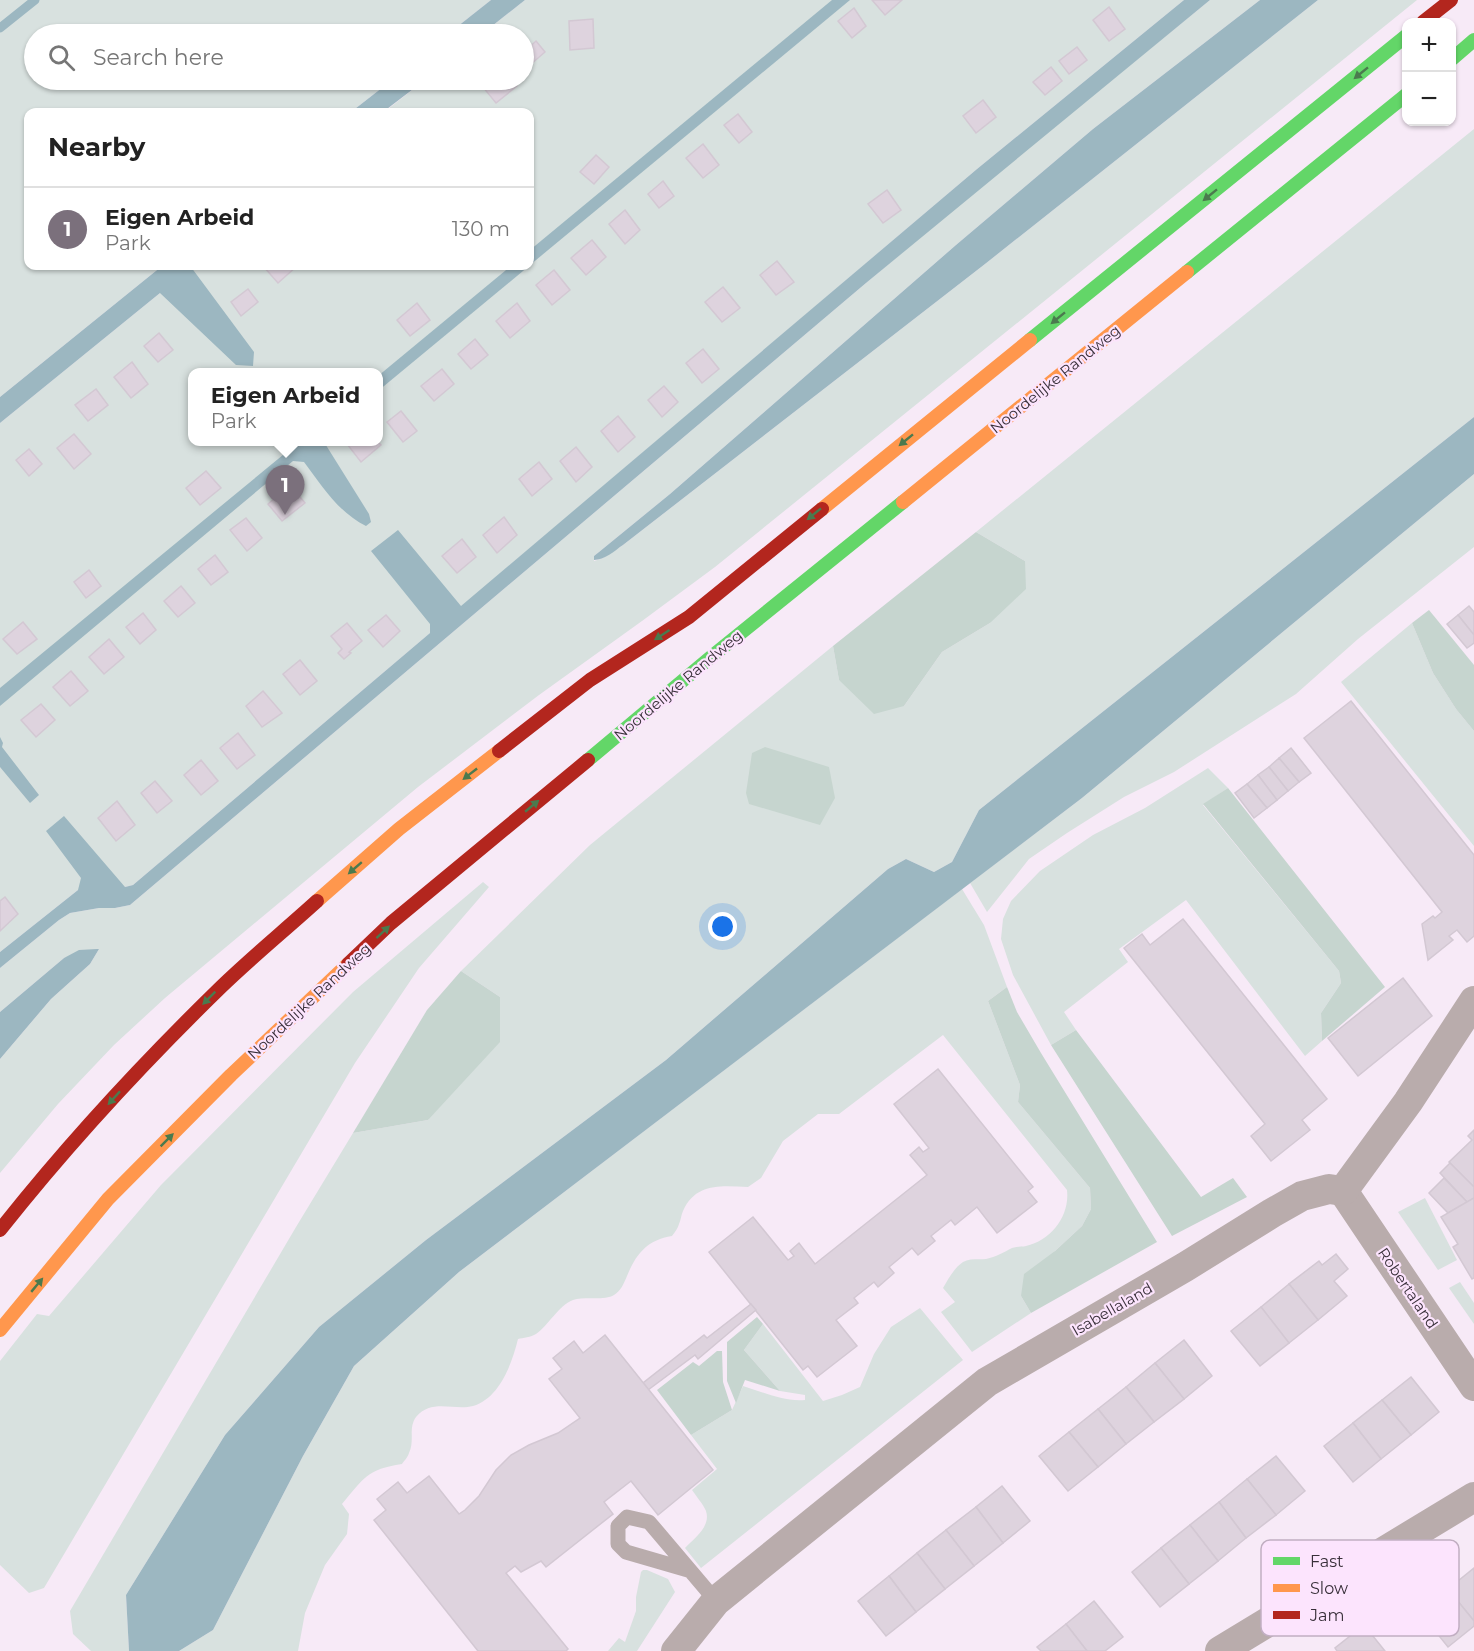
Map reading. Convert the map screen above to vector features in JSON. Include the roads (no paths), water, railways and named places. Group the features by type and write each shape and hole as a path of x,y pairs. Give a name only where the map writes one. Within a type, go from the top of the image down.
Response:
{"main road":[{"path":"1428,18 1450,0"},
{"path":"0,1230 40,1180 153,1055 215,992 399,829 590,680 689,617 1402,40"},
{"path":"1456,55 1474,40"},
{"name":"Noordelijke Randweg","path":"0,1330 108,1199 231,1075 391,924 711,657 1402,99"}],"street":[{"path":"1343,1191 1408,1102 1474,1001"},
{"name":"Isabellaland","path":"676,1651 716,1601 987,1382 1302,1196 1329,1189 1343,1191"},
{"name":"Robertaland","path":"1343,1191 1474,1386"},
{"path":"1403,1540 1474,1497"},
{"path":"1220,1651 1261,1626"}],"lane":[{"path":"688,1570 626,1552 618,1544 618,1526 627,1517 649,1522 716,1601"}],"water":[{"path":"491,0 525,0 495,24 461,24"},
{"path":"832,0 850,0 534,262 534,247"},
{"path":"1184,0 1210,0 866,283 130,905 70,913 0,968 0,952 78,890 81,878 46,831 64,816 125,887 133,885 430,633 430,624 371,551 398,530 461,606 977,169"},
{"path":"1260,0 1318,0 985,264 623,545 606,557 594,560 594,556 670,494 1093,129"},
{"path":"379,90 412,90 388,108 356,108"},
{"path":"157,270 193,270 254,352 253,366 236,365 160,293 0,423 0,397"},
{"path":"506,270 524,270 383,387 383,372"},
{"path":"1474,417 1474,474 1082,798 459,1272 354,1366 303,1456 213,1630 179,1651 129,1651 126,1595 225,1435 319,1327 426,1240 666,1060 888,869 906,859 934,872 952,862 979,810"},
{"path":"286,446 326,446 369,514 371,522 366,526 347,513 331,498 304,462 293,461 0,706 0,688 289,450"},
{"path":"0,737 2,747 39,795 30,803 0,767"},
{"path":"99,949 90,964 51,999 0,1059 0,1012 64,958 79,950"}],"waterway":[{"path":"0,28 35,0"}],"place":[{"name":"Eigen Arbeid","path":"285,515"}]}
